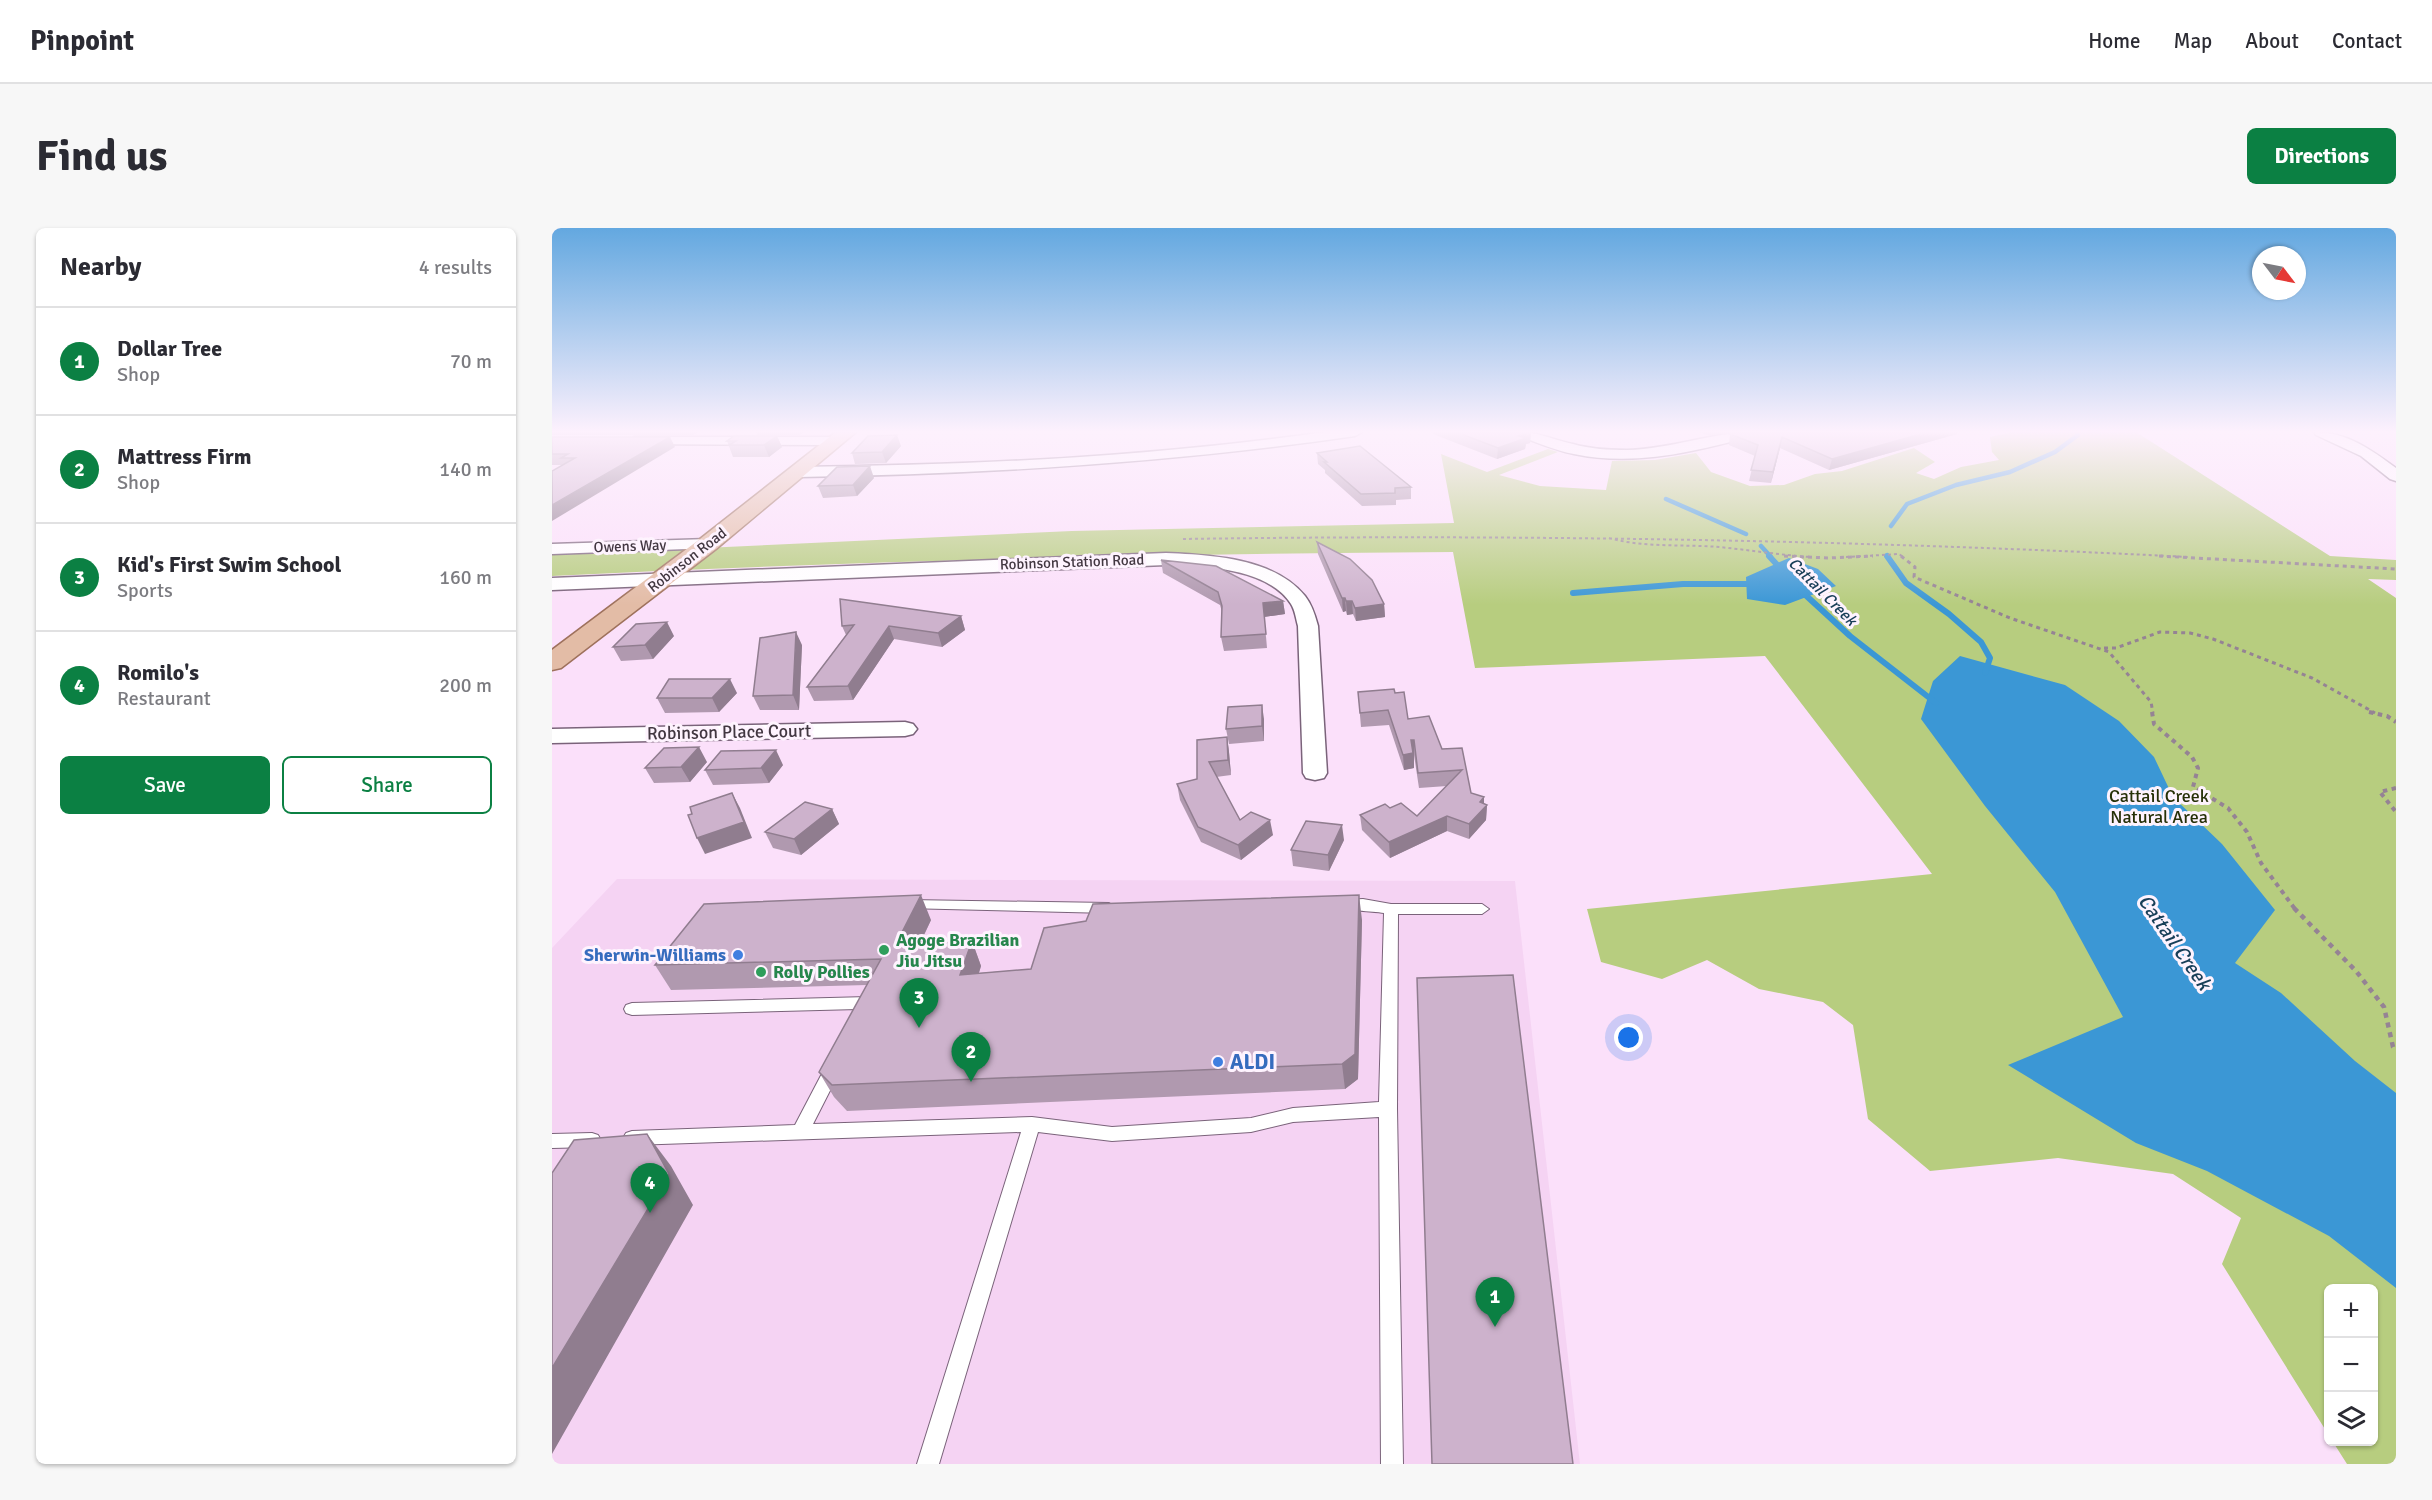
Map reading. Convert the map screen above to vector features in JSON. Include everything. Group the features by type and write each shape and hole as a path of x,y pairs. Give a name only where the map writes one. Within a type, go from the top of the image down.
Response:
{"main road":[{"name":"Robinson Road","path":"552,662 662,580 777,490"}],"street":[{"name":"Owens Way","path":"552,549 708,544"},
{"name":"Robinson Station Road","path":"552,584 1166,559 1199,560 1234,566 1273,580 1291,592 1304,612 1308,626 1316,772"},
{"name":"Robinson Place Court","path":"552,736 905,729"}],"lane":[{"path":"1329,905 1363,904 1391,909 1482,909"},
{"path":"890,905 1126,908"},
{"path":"1391,909 1388,1109 1392,1464"},
{"path":"632,1009 868,1003 857,1023"},
{"path":"800,1132 842,1052"},
{"path":"552,1141 1032,1124 1112,1134 1251,1125 1293,1114 1388,1109"},
{"path":"928,1464 1032,1124"}],"path":[{"path":"1177,540 1402,536 1606,536 1983,547 2396,569"},
{"path":"1606,536 1626,543 1719,547 1776,555 1829,558 1899,554 1915,567 1914,577 2010,618 2109,652 2151,702 2154,724 2192,757 2198,768 2193,788 2228,808 2247,832 2261,863 2297,912 2356,971 2384,1007 2396,1050"},
{"path":"2100,648 2116,648 2160,632 2190,633 2213,639 2312,678 2370,712 2387,716 2396,722"},
{"path":"2396,788 2380,792 2396,812"}],"shaded area":[{"path":"617,879 1515,881 1580,1464 552,1464 552,948"}],"green space":[{"name":"Cattail Creek Natural Area","path":"1448,490 2226,490 2330,556 2396,560 2396,580 2368,579 2396,598 2396,1464 2347,1464 2336,1446 2378,1446 2378,1284 2324,1284 2324,1428 2222,1264 2241,1218 2173,1174 2058,1158 1930,1171 1868,1119 1853,1025 1823,1002 1759,989 1707,960 1662,979 1601,962 1587,909 1932,874 1765,656 1475,668 1453,552 1002,559 552,576 552,555 1072,531 1454,523"}],"water":[{"path":"1789,558 1818,569 1836,586 1785,605 1747,599 1746,577"},
{"path":"1960,656 2065,685 2119,721 2154,757 2173,797 2222,844 2275,910 2235,963 2281,993 2355,1061 2396,1093 2396,1288 2329,1236 2207,1171 2136,1143 2008,1065 2123,1017 2055,892 1985,806 1921,719 1933,681"}],"building":[{"path":"552,490 579,490 552,505"},
{"path":"1356,490 1395,490 1395,493 1361,494"},
{"path":"1317,542 1350,559 1372,580 1384,604 1355,608 1352,601 1342,598"},
{"path":"1161,560 1216,566 1283,601 1263,603 1266,634 1221,637 1222,606 1218,592"},
{"path":"840,599 961,616 938,633 889,626 848,686 807,687 854,625 842,626"},
{"path":"667,622 645,645 613,647 636,624"},
{"path":"796,632 793,695 753,696 760,638"},
{"path":"669,679 730,679 712,698 657,698"},
{"path":"1394,689 1395,693 1404,692 1408,719 1429,716 1442,749 1462,748 1471,793 1484,797 1480,802 1487,805 1469,824 1447,816 1389,842 1360,815 1385,804 1390,808 1401,803 1417,816 1462,770 1418,773 1414,740 1411,740 1413,753 1403,755 1388,710 1360,713 1358,692"},
{"path":"1262,705 1262,726 1226,729 1228,707"},
{"path":"1227,737 1228,760 1209,762 1240,820 1251,812 1270,820 1238,845 1198,827 1177,784 1197,779 1197,740"},
{"path":"699,747 681,767 645,768 664,748"},
{"path":"776,750 761,768 705,770 721,751"},
{"path":"732,793 744,822 697,838 688,815 692,814 690,807"},
{"path":"805,802 832,809 794,839 765,832"},
{"path":"1306,821 1342,825 1328,855 1291,850"},
{"path":"921,895 895,946 972,941 960,975 1031,969 1044,928 1086,921 1093,904 1359,895 1355,1054 1342,1064 832,1085 819,1072 881,959 655,965 704,904"},
{"path":"1513,975 1573,1464 1432,1464 1417,978"},
{"path":"647,1134 669,1174 552,1368 552,1173 574,1140"}],"waterway":[{"name":"Cattail Creek","path":"1891,526 1907,504 1944,490"},
{"name":"Cattail Creek","path":"1666,499 1746,534"},
{"name":"Cattail Creek","path":"1761,546 1771,557"},
{"name":"Cattail Creek","path":"1769,556 1782,570"},
{"name":"Cattail Creek","path":"1887,556 1906,583 1949,614 1981,642 1990,658 1985,673"},
{"path":"1573,593 1683,584 1757,584"},
{"name":"Cattail Creek","path":"1800,590 1850,636 1936,703"}],"place":[{"name":"Agoge Brazilian Jiu Jitsu","path":"884,950"},
{"name":"Sherwin-Williams","path":"738,955"},
{"name":"Rolly Pollies","path":"761,972"},
{"name":"Kid's First Swim School","path":"919,1028"},
{"name":"ALDI","path":"1218,1062"},
{"name":"Mattress Firm","path":"971,1082"},
{"name":"Romilo's","path":"650,1213"},
{"name":"Dollar Tree","path":"1495,1327"}]}
